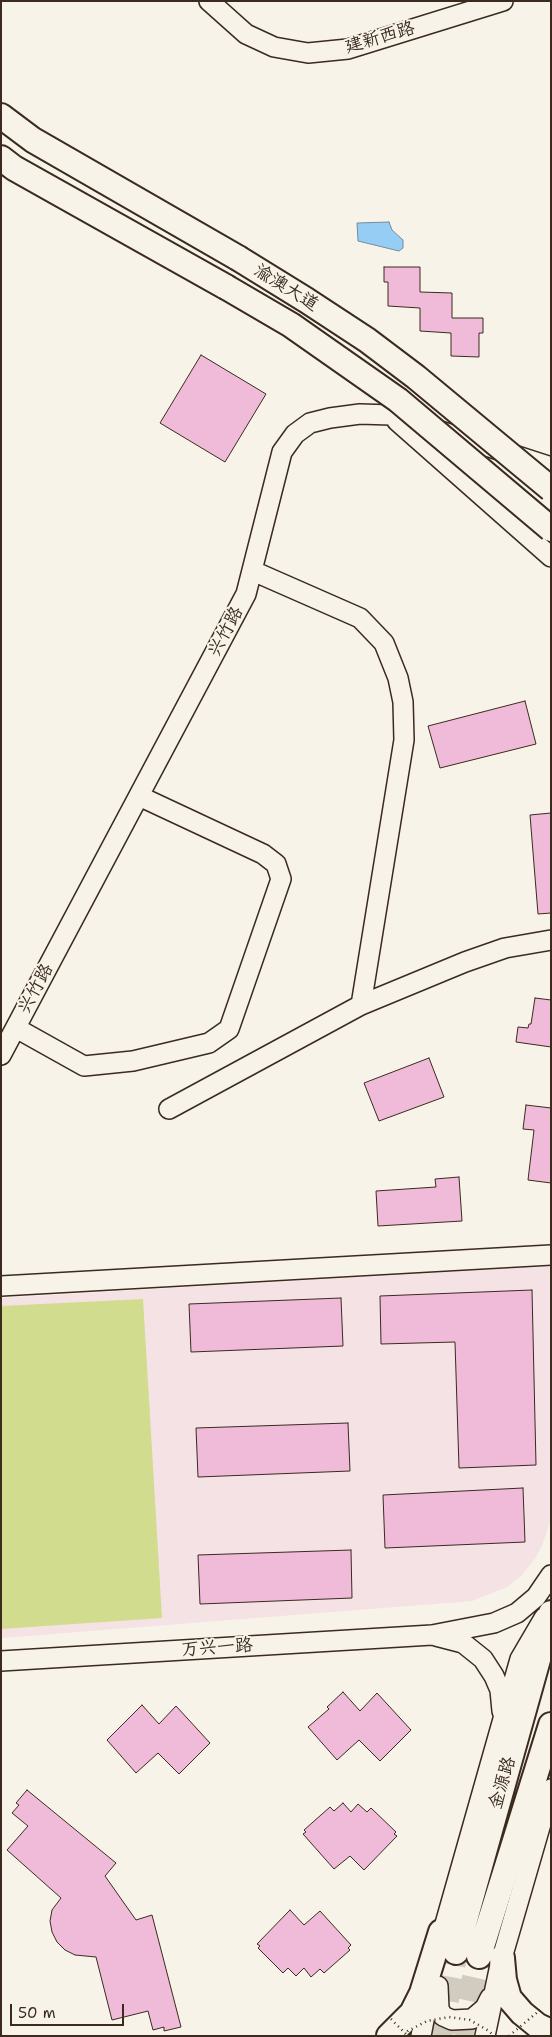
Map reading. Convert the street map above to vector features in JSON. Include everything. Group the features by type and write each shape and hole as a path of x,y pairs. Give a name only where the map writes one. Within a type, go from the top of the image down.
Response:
{"main road":[{"name":"渝澳大道","path":"1,116 33,140 238,258 367,340 416,377 551,490"},
{"name":"渝澳大道","path":"1,158 14,168 291,325 390,394 551,529"},
{"name":"金源路","path":"456,1952 551,1613"},
{"name":"金源路","path":"491,1957 551,1725"},
{"path":"402,2032 422,1993 441,1932"},
{"path":"491,1957 504,1980 509,1998 522,2013 538,2026 551,2032"}],"street":[{"name":"建新西路","path":"209,1 246,34 274,47 308,53 348,49 503,1"},
{"name":"兴竹路","path":"1,1056 246,594 282,452 295,434 310,423 330,418 360,414 391,415 551,466"},
{"path":"391,415 551,557"},
{"path":"253,571 360,618 384,643 398,678 403,702 404,740 360,1005"},
{"path":"16,1028 84,1066 133,1061 209,1043 229,1029 281,879 276,864 263,854 139,796"},
{"path":"169,1109 360,1005 465,962 505,948 551,940"},
{"path":"1,1286 551,1255"},
{"path":"432,1634 494,1623 517,1613 536,1597 551,1575"},
{"path":"402,2032 441,1932 520,1659 551,1606"},
{"path":"432,1634 463,1643 483,1659 500,1690 503,1717"},
{"name":"万兴一路","path":"1,1661 432,1634"},
{"path":"485,2036 493,1993 491,1957 551,1789"},
{"path":"441,1932 437,1999 443,2016 452,2020 472,2019 485,2008 493,1993"}],"path":[{"path":"509,2036 540,2010"},
{"path":"402,2032 427,2021 449,2017 470,2020 494,2036"}],"shaded area":[{"path":"551,1266 551,1519 542,1546 534,1560 522,1575 507,1587 472,1601 1,1638 1,1298"}],"green space":[{"path":"143,1299 162,1618 1,1629 1,1306"}],"water":[{"path":"389,222 392,230 403,240 403,248 399,251 358,241 357,223"}],"building":[{"path":"384,267 420,267 420,292 452,293 452,318 483,318 483,333 479,333 479,357 451,356 451,333 420,331 420,308 388,306 388,282 384,282"},
{"path":"201,355 266,394 225,462 160,423"},
{"path":"525,701 536,744 440,768 428,726"},
{"path":"551,813 551,913 538,914 530,815"},
{"path":"535,998 551,1000 551,1047 516,1042 518,1027 528,1028 529,1024 531,1024"},
{"path":"429,1058 444,1097 379,1121 364,1083"},
{"path":"526,1105 551,1108 551,1183 528,1180 534,1130 523,1129"},
{"path":"459,1177 462,1221 378,1226 376,1191 436,1187 435,1179"},
{"path":"532,1290 536,1465 459,1468 455,1342 381,1344 380,1296"},
{"path":"341,1298 343,1346 191,1352 189,1304"},
{"path":"348,1423 350,1471 198,1477 196,1428"},
{"path":"523,1488 525,1542 385,1548 383,1495"},
{"path":"351,1550 352,1598 200,1604 198,1555"},
{"path":"343,1692 360,1711 377,1693 411,1730 380,1761 359,1740 337,1760 308,1727 329,1709 327,1707"},
{"path":"142,1705 159,1724 176,1706 210,1743 179,1774 158,1753 136,1773 107,1740"},
{"path":"27,1790 116,1863 105,1876 136,1920 152,1915 181,2027 164,2031 164,2027 153,2030 148,2011 112,2020 96,1957 75,1955 65,1950 57,1942 52,1932 50,1921 52,1910 61,1898 7,1850 28,1826 12,1813 19,1805 16,1803"},
{"path":"343,1803 351,1812 358,1804 367,1812 371,1808 396,1832 394,1834 397,1836 364,1870 350,1856 334,1869 303,1834 306,1832 304,1830 330,1807 334,1811"},
{"path":"290,1910 304,1925 320,1911 351,1945 348,1948 350,1950 324,1973 320,1969 311,1977 304,1968 296,1976 288,1968 283,1973 258,1948 260,1946 257,1944"}],"tunnel":[{"path":"440,2036 456,1952"},
{"path":"461,2036 479,1956"}]}
